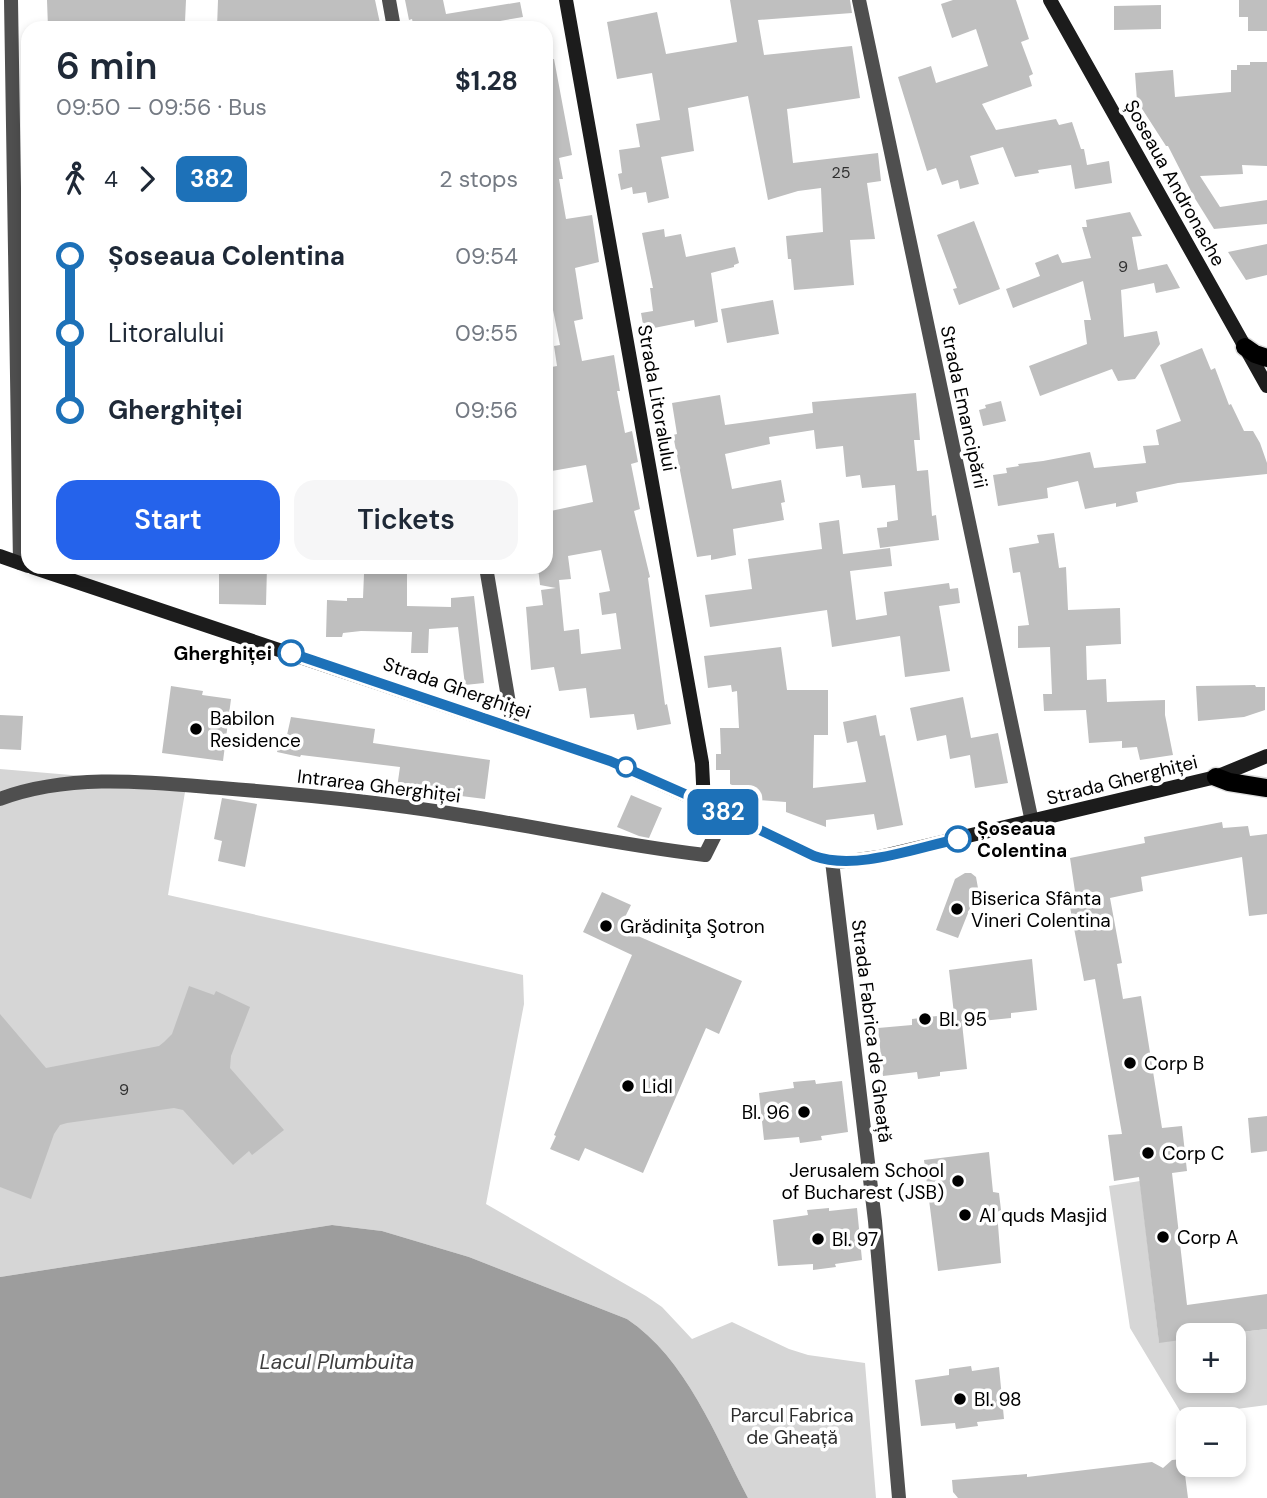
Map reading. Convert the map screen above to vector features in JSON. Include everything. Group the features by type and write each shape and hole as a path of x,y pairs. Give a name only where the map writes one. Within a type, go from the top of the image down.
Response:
{"main road":[{"name":"Strada Litoralului","path":"566,0 702,763 704,803"},
{"name":"Șoseaua Andronache","path":"1050,0 1267,386"},
{"path":"1245,347 1267,358"},
{"name":"Strada Gherghiței","path":"0,556 21,563"},
{"name":"Strada Gherghiței","path":"54,574 629,768 814,856 832,861 879,857 1032,822 1216,777 1267,756"},
{"path":"1216,777 1229,782 1267,788"}],"street":[{"path":"11,0 21,193"},
{"path":"389,0 393,21"},
{"name":"Strada Emancipării","path":"859,0 1032,822"},
{"path":"487,574 513,727"},
{"name":"Intrarea Gherghiței","path":"0,799 69,783 122,781 275,792 447,813 649,849 705,855 726,813"},
{"name":"Strada Fabrica de Gheață","path":"832,861 874,1207 899,1498"}],"green space":[{"name":"Parcul Fabrica de Gheață","path":"0,769 142,781 185,792 168,895 523,975 524,1004 486,1204 646,1296 662,1307 692,1339 732,1322 808,1355 865,1363 876,1498 748,1498 698,1400 683,1377 648,1335 627,1319 469,1257 382,1231 332,1225 0,1277"},
{"path":"1140,1181 1159,1342 1176,1340 1176,1393 1246,1393 1246,1331 1267,1329 1267,1405 1246,1408 1178,1407 1130,1328 1109,1186"}],"water":[{"name":"Lacul Plumbuita","path":"332,1225 382,1231 469,1257 627,1319 648,1335 683,1377 698,1400 748,1498 0,1498 0,1277"}],"building":[{"path":"47,0 186,0 185,21 48,21"},
{"path":"218,0 375,0 380,21 217,21"},
{"path":"405,0 443,0 446,14 520,2 523,17 500,21 409,20"},
{"path":"730,0 850,0 852,13 758,20 764,55 852,46 860,98 787,109 793,163 878,153 881,181 867,183 875,239 850,240 854,285 794,290 786,236 823,232 821,188 798,191 768,200 748,96 688,108 694,151 661,157 669,198 648,203 646,192 633,194 632,187 621,190 618,174 622,173 619,150 640,147 636,124 660,120 652,73 617,79 607,22 657,12 666,54 737,42"},
{"path":"953,0 1016,0 1029,39 1021,42 1033,74 1029,76 1032,86 982,104 996,130 1056,119 1059,125 1072,122 1081,149 1084,149 1087,165 1109,161 1112,183 1075,189 1071,165 1015,177 1003,147 970,156 979,184 960,189 958,180 942,185 936,168 927,171 898,77 931,66 936,83 988,66 976,29 952,38 941,4"},
{"path":"1239,0 1267,0 1267,31 1248,31 1248,17 1239,17"},
{"path":"1161,5 1161,29 1114,30 1114,6"},
{"path":"553,59 572,155 559,158 563,179 559,179 566,219 592,215 599,262 575,268 583,319 574,321 582,361 614,355 625,433 632,431 638,462 631,464 640,509 634,511 650,577 648,578 665,705 667,704 671,724 637,730 634,714 590,718 586,688 559,691 554,667 531,670 526,607 543,605 541,590 556,588 540,585 539,574 553,574 553,511 593,502 586,465 553,471 553,367 557,366 554,346 560,345 553,310","holes":["601,550 610,591 599,593 602,615 616,613 621,649 581,654 579,629 564,631 559,580 571,579 568,556"]},
{"path":"1250,62 1267,62 1267,166 1242,165 1243,174 1200,176 1220,207 1267,200 1267,224 1214,229 1168,146 1137,101 1135,73 1173,70 1175,97 1231,92 1231,70 1237,70 1237,65 1250,65"},
{"path":"1130,212 1142,236 1132,237 1138,270 1167,264 1180,288 1156,293 1154,283 1121,290 1124,337 1157,331 1160,344 1135,379 1118,381 1112,369 1040,396 1029,366 1087,344 1084,320 1091,320 1083,281 1013,308 1006,289 1040,276 1035,263 1058,254 1062,263 1091,258 1082,227 1087,227 1086,220"},
{"path":"974,221 1000,289 959,305 953,289 957,288 937,235"},
{"path":"664,229 665,237 681,234 686,257 735,247 739,263 711,273 718,322 695,327 694,320 644,330 641,313 653,311 650,288 653,288 642,233"},
{"path":"1267,244 1267,275 1246,280 1228,252"},
{"path":"773,300 779,334 727,343 721,309"},
{"path":"1202,348 1211,370 1215,368 1229,405 1231,404 1244,431 1253,431 1260,443 1267,463 1267,474 1178,483 1136,492 1138,502 1085,509 1078,481 1047,488 1048,498 998,506 993,475 1007,473 1006,468 1019,466 1018,464 1090,452 1094,468 1146,463 1143,446 1159,445 1156,430 1181,421 1160,365"},
{"path":"916,393 920,440 914,440 917,471 928,470 932,516 936,515 939,540 880,548 877,528 887,527 887,522 898,520 895,485 862,488 860,475 846,477 843,446 816,449 814,430 769,437 770,444 725,454 732,489 781,480 785,502 781,503 784,520 733,529 736,555 711,560 711,555 697,557 673,435 677,434 672,403 720,395 725,425 813,413 812,402"},
{"path":"1001,401 1006,421 983,426 979,410 986,408 985,405"},
{"path":"839,520 843,554 890,548 892,566 850,571 856,620 887,615 884,592 949,583 950,589 958,588 960,603 939,606 950,671 905,677 900,636 832,647 827,610 710,627 705,595 752,589 748,559 822,549 819,523"},
{"path":"1054,533 1059,568 1066,567 1068,610 1120,608 1121,644 1086,646 1087,680 1106,679 1107,702 1165,700 1165,715 1173,755 1140,760 1137,747 1122,748 1122,741 1089,743 1086,710 1044,711 1043,694 1052,694 1050,647 1018,648 1018,626 1029,625 1020,572 1013,573 1009,548 1039,543 1037,535"},
{"path":"219,574 267,574 266,605 219,604"},
{"path":"364,574 407,574 407,606 451,607 451,598 474,596 484,683 465,685 458,627 429,629 428,653 411,653 412,632 361,631 343,633 342,637 326,637 327,600 347,601 347,598 363,598"},
{"path":"781,647 787,690 828,690 828,735 814,735 813,788 866,782 857,741 847,743 843,722 876,715 880,736 885,735 903,825 877,830 874,814 826,820 826,827 786,812 786,802 758,800 730,784 730,770 716,770 716,754 721,754 720,728 739,728 737,691 732,692 731,685 708,688 704,656"},
{"name":"Babilon Residence","path":"171,686 203,691 202,695 231,699 223,761 162,753"},
{"path":"1196,686 1265,687 1265,710 1244,717 1198,721"},
{"path":"963,697 971,738 998,733 1008,783 975,788 970,755 950,759 946,735 917,741 910,708"},
{"path":"0,715 23,716 21,750 0,749"},
{"path":"291,717 375,729 373,743 490,760 485,799 397,788 400,767 300,757 277,752 281,734 287,735"},
{"path":"631,795 662,808 649,838 617,827"},
{"path":"222,798 257,804 245,867 218,861 222,841 214,839"},
{"path":"1222,822 1223,828 1248,826 1250,836 1267,834 1267,914 1249,916 1242,857 1141,877 1143,891 1110,898 1122,963 1117,964 1123,999 1141,996 1162,1128 1182,1126 1187,1171 1172,1173 1187,1305 1267,1294 1267,1329 1246,1331 1246,1323 1176,1323 1176,1341 1159,1343 1139,1177 1114,1181 1108,1135 1122,1134 1095,979 1084,981 1070,907 1077,905 1070,858 1145,843 1144,837"},
{"name":"Biserica Sfânta Vineri Colentina","path":"965,873 976,877 978,888 958,938 936,930 955,879"},
{"name":"Lidl","path":"602,892 631,905 625,917 629,919 624,930 742,981 719,1034 706,1028 643,1173 585,1148 579,1161 550,1149 632,955 583,932"},
{"name":"Bl. 95","path":"1032,959 1037,1010 1011,1013 1011,1018 962,1023 967,1069 940,1072 940,1076 918,1079 917,1072 883,1076 878,1028 912,1025 912,1019 954,1014 949,970"},
{"path":"189,986 214,995 216,991 250,1007 231,1056 230,1068 284,1130 252,1155 249,1151 233,1165 183,1110 174,1108 67,1123 60,1125 54,1134 31,1199 0,1187 0,1014 46,1068 159,1046 172,1034"},
{"name":"Bl. 96","path":"815,1080 816,1084 842,1081 848,1132 821,1136 822,1140 800,1143 799,1137 764,1140 759,1093 794,1088 793,1082"},
{"path":"1267,1116 1267,1151 1251,1153 1248,1118"},
{"name":"Al quds Masjid","path":"989,1152 993,1192 999,1193 1001,1210 997,1212 1001,1263 938,1271 924,1160"},
{"name":"Bl. 97","path":"829,1208 829,1211 857,1208 862,1260 813,1270 813,1264 778,1266 773,1220 808,1215 807,1210"},
{"name":"Bl. 98","path":"971,1366 972,1371 999,1367 1004,1419 977,1422 978,1426 956,1429 955,1423 921,1426 915,1380 949,1375 949,1369"},
{"path":"1176,1460 1176,1477 1185,1477 1188,1498 958,1498 953,1492 952,1480 1027,1474 1027,1477 1152,1462 1163,1468"}],"bus line":[{"name":"382","path":"291,653 610,761 648,776 814,856 832,861 853,861 958,839"}],"place":[{"name":"Gherghiței","path":"291,653"},
{"name":"Babilon Residence","path":"196,729"},
{"name":"Șoseaua Colentina","path":"958,839"},
{"name":"Biserica Sfânta Vineri Colentina","path":"957,909"},
{"name":"Grădiniţa Şotron","path":"606,926"},
{"name":"Bl. 95","path":"925,1019"},
{"name":"Corp B","path":"1130,1063"},
{"name":"Lidl","path":"628,1086"},
{"name":"Bl. 96","path":"804,1112"},
{"name":"Corp C","path":"1148,1153"},
{"name":"Jerusalem School of Bucharest (JSB)","path":"958,1181"},
{"name":"Al quds Masjid","path":"965,1215"},
{"name":"Corp A","path":"1163,1237"},
{"name":"Bl. 97","path":"818,1239"},
{"name":"Bl. 98","path":"960,1399"}]}
